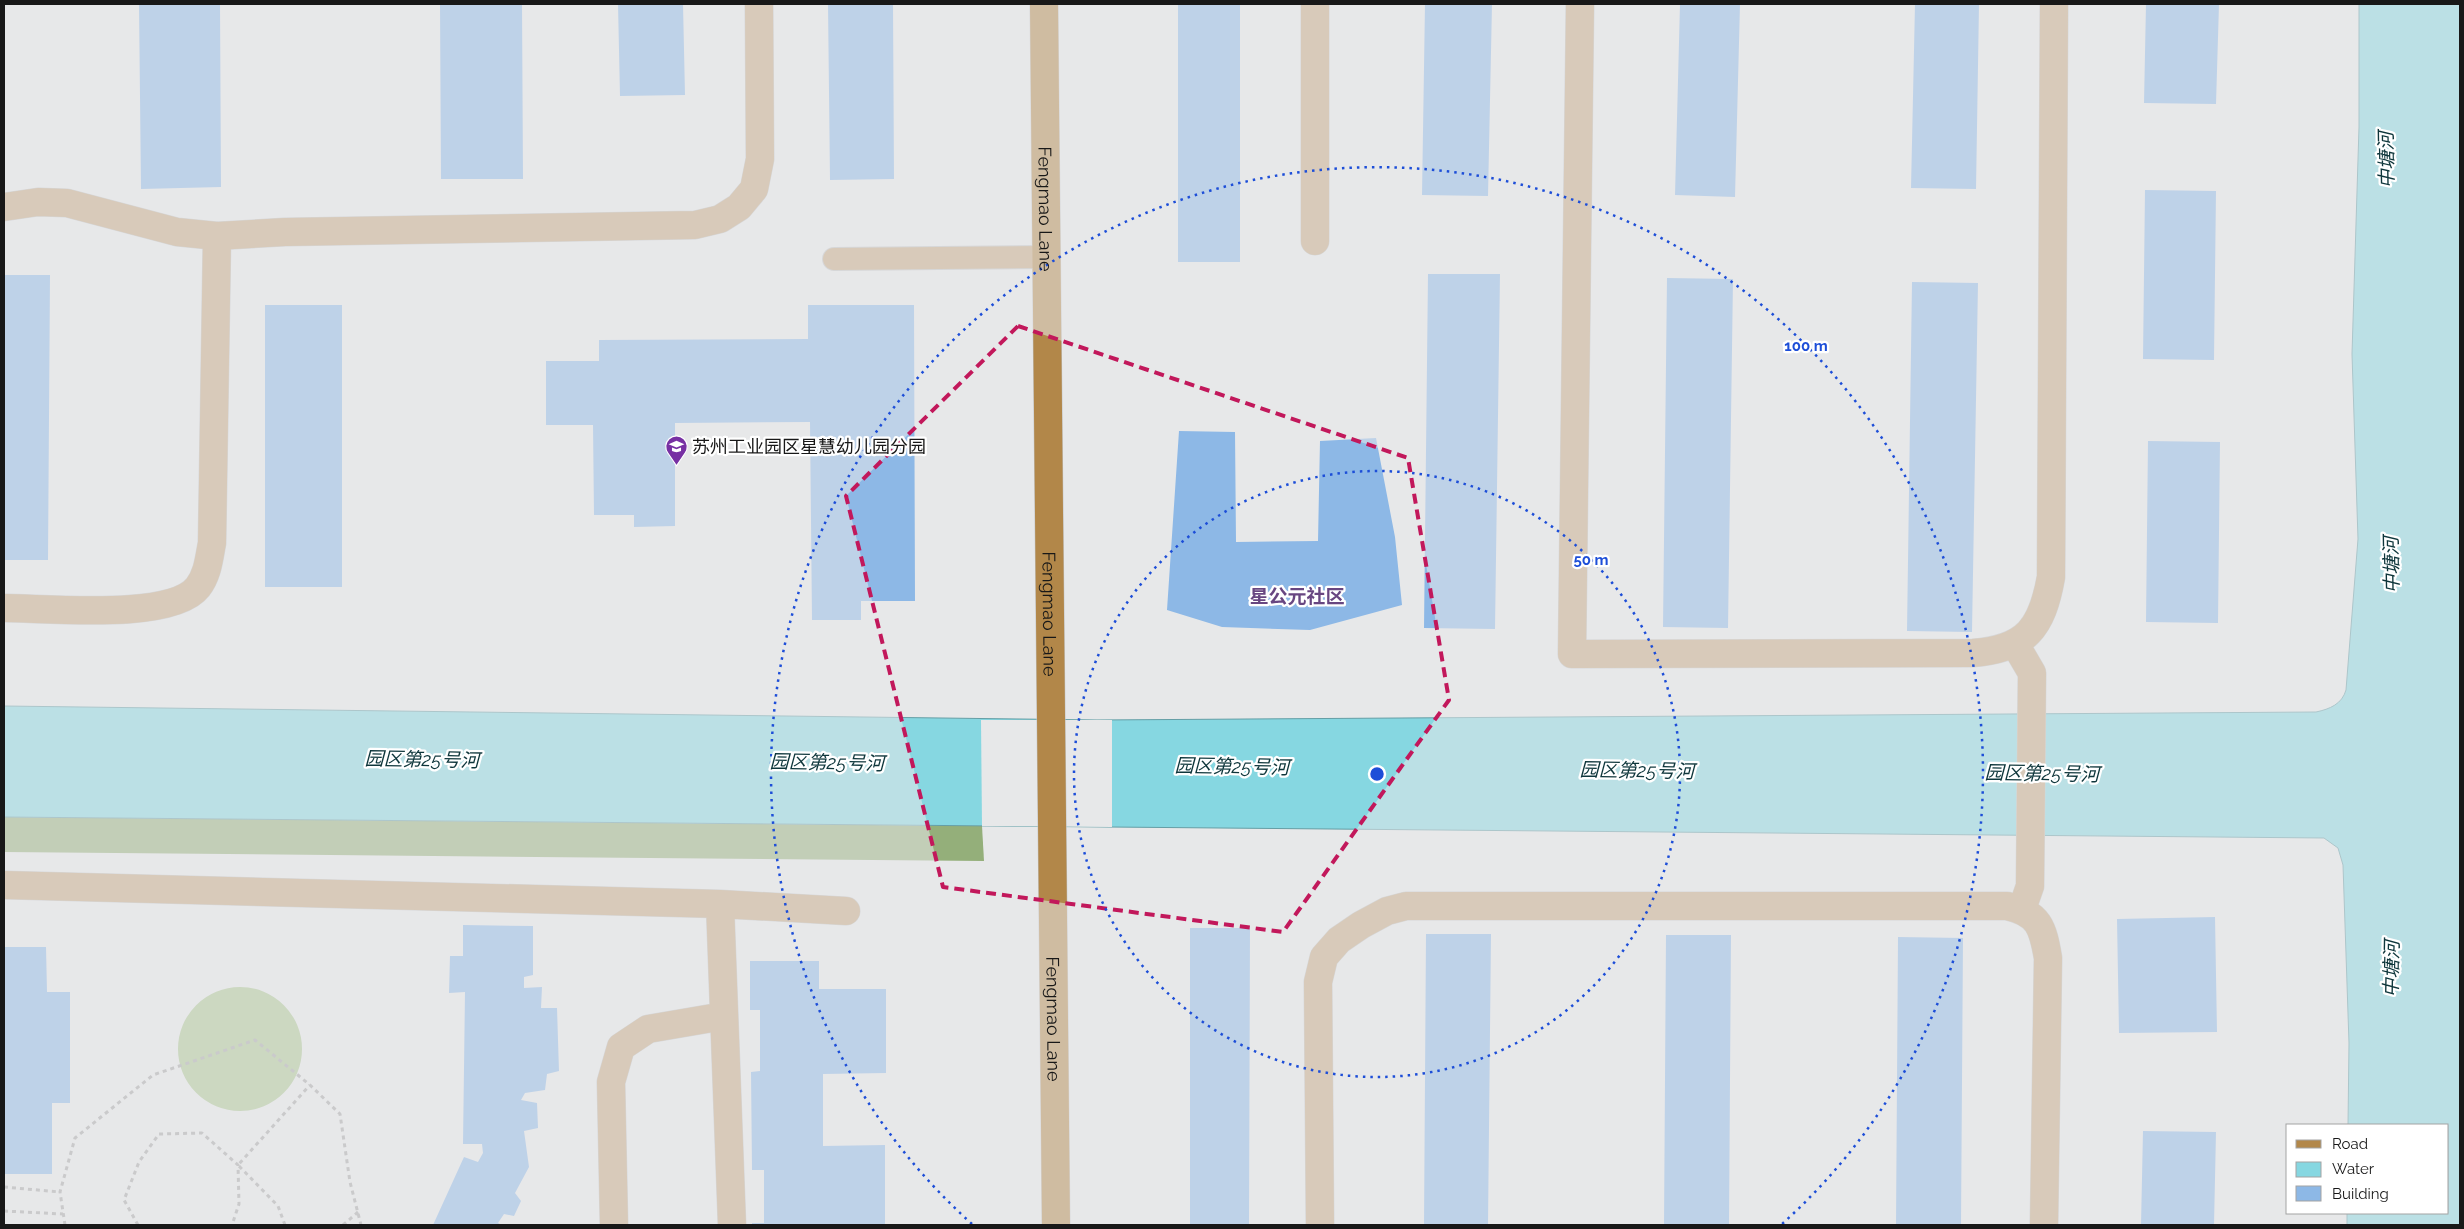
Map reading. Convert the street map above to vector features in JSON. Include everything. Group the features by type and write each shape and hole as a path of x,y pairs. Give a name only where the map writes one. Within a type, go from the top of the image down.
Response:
{"street":[{"path":"4,207 38,202 67,203 177,232 217,236 295,232 695,225 720,219 739,207 754,189 760,160 759,4"},
{"name":"Fengmao Lane","path":"1044,4 1056,1225"},
{"path":"1315,4 1315,241"},
{"path":"1580,4 1572,654 1973,653 1996,651 2015,644 2035,626 2046,606 2051,577 2054,4"},
{"path":"4,608 140,610 164,606 183,600 198,587 207,568 212,543 217,236"},
{"path":"2015,644 2032,673 2030,886 2022,909"},
{"path":"4,885 720,904 846,911"},
{"path":"720,904 732,1225"},
{"path":"1320,1225 1318,982 1324,957 1339,940 1387,911 1406,906 2007,906 2022,909 2036,919 2045,937 2048,958 2044,1225"},
{"path":"614,1225 611,1082 621,1048 648,1029 724,1016"}],"lane":[{"path":"834,259 1047,257"}],"path":[{"path":"65,1225 60,1192 75,1138 153,1075 256,1040 310,1085 340,1114 350,1182 361,1225"},
{"path":"232,1225 239,1204 238,1165 310,1085"},
{"path":"138,1225 124,1200 139,1162 160,1134 202,1133 238,1165 278,1206 285,1225"},
{"path":"4,1187 60,1192"},
{"path":"4,1211 63,1214"},
{"path":"343,1225 358,1212"}],"highlighted area":[{"path":"1018,326 1408,458 1449,700 1283,932 943,887 846,496"}],"green space":[{"path":"4,817 982,826 984,861 4,852"},
{"path":"240,987 264,992 284,1005 297,1025 302,1049 297,1073 284,1093 264,1106 240,1111 216,1106 196,1093 183,1073 178,1049 183,1025 196,1005 216,992"}],"water":[{"path":"2359,4 2460,4 2460,1225 2347,1225 2347,1214 2449,1214 2449,1124 2348,1124 2349,1043 2343,865 2338,848 2324,838 4,817 4,706 1097,720 2316,712 2335,705 2342,699 2346,690 2358,539 2352,354 2359,127"}],"pier":[{"path":"981,720 1112,720 1112,827 982,826"}],"building":[{"path":"139,4 220,4 221,187 141,189"},
{"path":"440,4 522,4 523,179 441,179"},
{"path":"618,4 683,4 685,95 620,96"},
{"path":"828,4 893,4 894,179 830,180"},
{"path":"1178,4 1240,4 1240,262 1178,262"},
{"path":"1425,4 1492,4 1488,196 1422,195"},
{"path":"1680,4 1740,4 1735,197 1675,195"},
{"path":"1915,4 1979,4 1976,189 1911,188"},
{"path":"2146,4 2219,4 2216,104 2144,103"},
{"path":"2145,190 2216,191 2214,360 2143,359"},
{"path":"1428,274 1500,274 1495,629 1424,628"},
{"path":"4,275 50,275 48,560 4,560"},
{"path":"1667,278 1733,279 1728,628 1663,627"},
{"path":"1912,282 1978,283 1972,632 1907,631"},
{"path":"265,305 342,305 342,587 265,587"},
{"path":"808,305 914,305 915,601 861,601 861,620 812,620 810,422 675,423 675,526 634,527 634,515 594,515 593,425 546,425 546,361 599,361 599,340 808,339"},
{"path":"1179,431 1235,432 1236,542 1318,541 1320,441 1376,438 1395,537 1402,605 1310,630 1222,627 1167,610"},
{"path":"2148,441 2220,442 2218,623 2146,622"},
{"path":"2215,917 2217,1032 2119,1033 2117,919"},
{"path":"463,925 533,926 533,975 524,977 524,988 542,987 541,1008 557,1008 559,1071 547,1074 545,1090 525,1093 521,1100 537,1103 538,1128 524,1131 529,1167 515,1193 521,1201 514,1216 504,1214 498,1223 502,1225 433,1225 464,1157 478,1162 483,1153 482,1144 463,1144 465,992 449,993 450,956 463,956"},
{"path":"1190,928 1250,928 1249,1225 1190,1225"},
{"path":"1426,934 1491,934 1488,1225 1424,1225"},
{"path":"1666,935 1731,935 1729,1225 1664,1225"},
{"path":"1898,937 1963,938 1961,1225 1896,1225"},
{"path":"4,947 46,947 47,992 70,992 70,1103 52,1103 52,1174 4,1174"},
{"path":"750,961 819,961 819,989 886,989 886,1073 823,1074 823,1146 885,1145 885,1225 752,1225 752,1223 764,1223 764,1170 752,1170 751,1072 760,1071 760,1010 750,1010"},
{"path":"2143,1131 2216,1132 2214,1225 2141,1225"}],"place":[{"name":"苏州工业园区星慧幼儿园分园","path":"676,465"}],"district":[{"name":"星公元社区","path":"1297,596"}],"water label":[{"name":"中塘河","path":"2386,160"},
{"name":"中塘河","path":"2391,565"},
{"name":"园区第25号河","path":"422,759"},
{"name":"园区第25号河","path":"827,762"},
{"name":"园区第25号河","path":"1232,766"},
{"name":"园区第25号河","path":"1637,770"},
{"name":"园区第25号河","path":"2042,773"},
{"name":"中塘河","path":"2391,969"}]}
